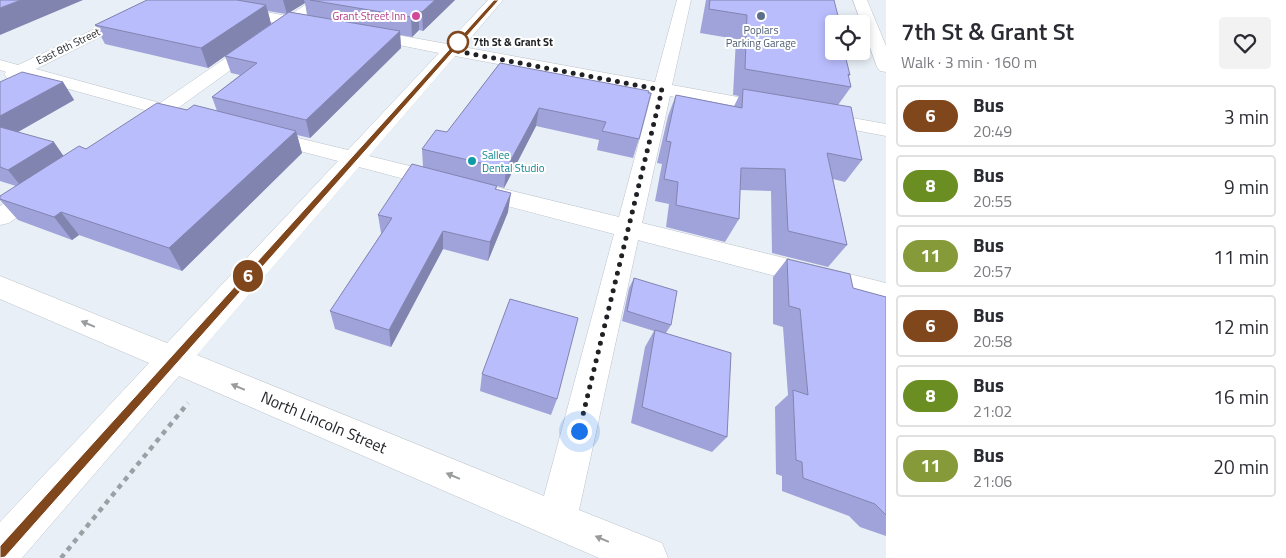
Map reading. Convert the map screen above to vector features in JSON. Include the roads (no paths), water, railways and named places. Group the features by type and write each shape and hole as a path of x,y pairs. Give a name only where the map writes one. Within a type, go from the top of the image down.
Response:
{"street":[{"path":"139,126 323,0"},
{"path":"0,552 496,0"},
{"path":"557,520 684,0"},
{"path":"160,3 330,28"},
{"name":"East 8th Street","path":"0,80 160,3"},
{"path":"863,6 884,14"},
{"path":"863,6 880,39 886,67"},
{"path":"350,31 886,130"},
{"path":"0,65 210,122"},
{"path":"247,131 886,294"},
{"path":"0,217 57,179"},
{"name":"North Lincoln Street","path":"0,287 647,558"}],"place":[{"name":"Grant Street Inn","path":"416,16"},
{"name":"Poplars Parking Garage","path":"761,16"},
{"name":"7th St & Grant St","path":"458,42"},
{"name":"Sallee Dental Studio","path":"472,161"}]}
